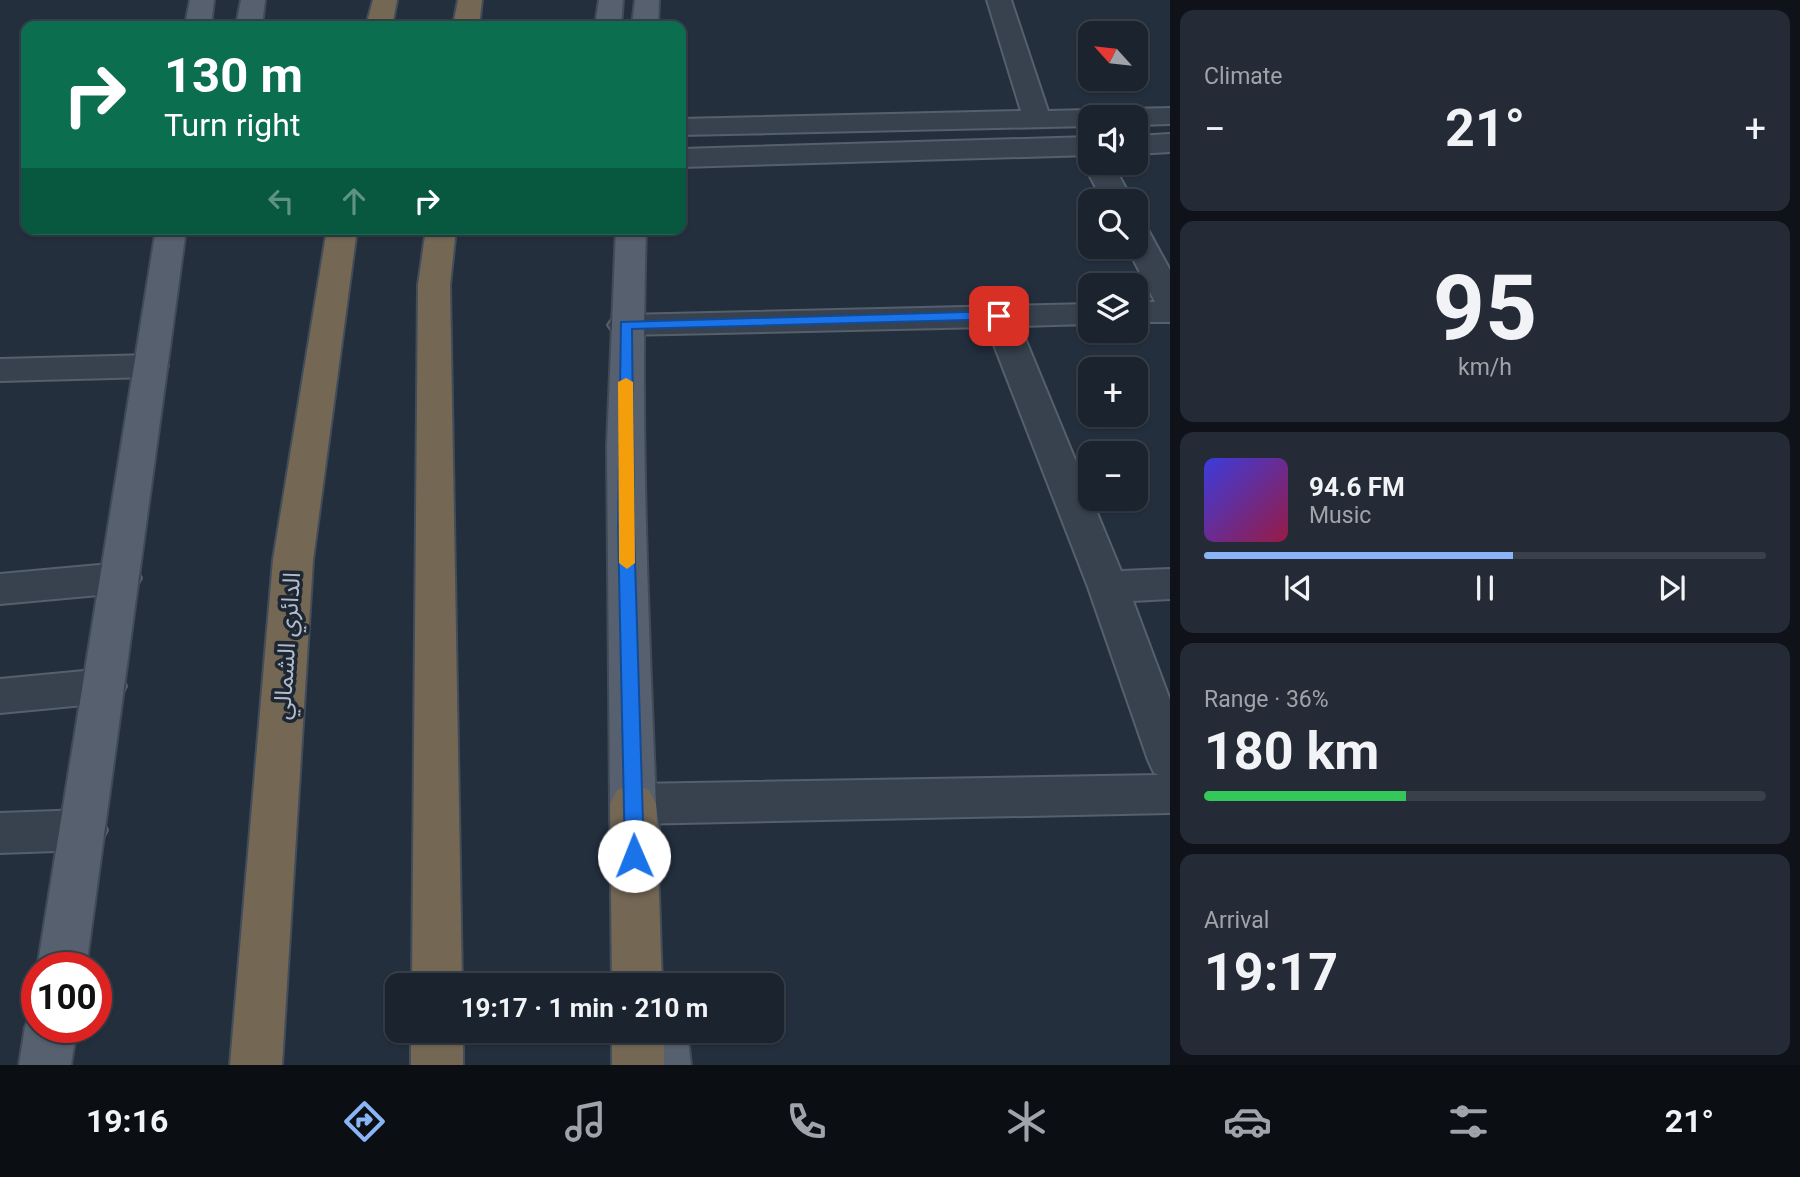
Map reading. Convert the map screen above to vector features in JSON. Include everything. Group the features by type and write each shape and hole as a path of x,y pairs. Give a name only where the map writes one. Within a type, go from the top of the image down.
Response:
{"highway":[{"path":"380,21 385,0"},
{"path":"468,21 470,0"},
{"name":"الدائري الشمالي","path":"256,1065 293,560 341,235"},
{"path":"436,973 434,285 440,235"},
{"path":"633,804 637,973"},
{"path":"437,1043 437,1065"},
{"path":"638,1043 638,1065"}],"main road":[{"path":"199,21 202,0"},
{"path":"250,21 253,0"},
{"path":"609,21 611,0"},
{"path":"645,21 647,0"},
{"path":"64,952 84,830 170,235"},
{"path":"158,320 190,235"},
{"path":"604,235 625,325"},
{"path":"631,235 625,325 626,527 633,804 654,973"},
{"path":"74,952 84,830"},
{"path":"45,1065 48,1043"},
{"path":"65,1065 67,1043"},
{"path":"662,1043 665,1065"}],"street":[{"path":"999,0 1037,119"},
{"path":"1148,116 1170,116"},
{"path":"686,127 1078,118"},
{"path":"1148,145 1170,144"},
{"path":"686,158 1078,151"},
{"path":"1148,258 1170,300"},
{"path":"1148,312 1170,312"},
{"path":"625,325 1078,314"},
{"path":"999,316 1108,587 1170,760"},
{"path":"0,370 152,366"},
{"path":"0,589 121,578"},
{"path":"1108,587 1170,584"},
{"path":"0,696 105,686"},
{"path":"633,804 1170,794"},
{"path":"0,833 84,830"}],"slow traffic":[{"path":"626,382 627,563"}],"route":[{"path":"634,856 626,527 625,325 999,316"}]}
